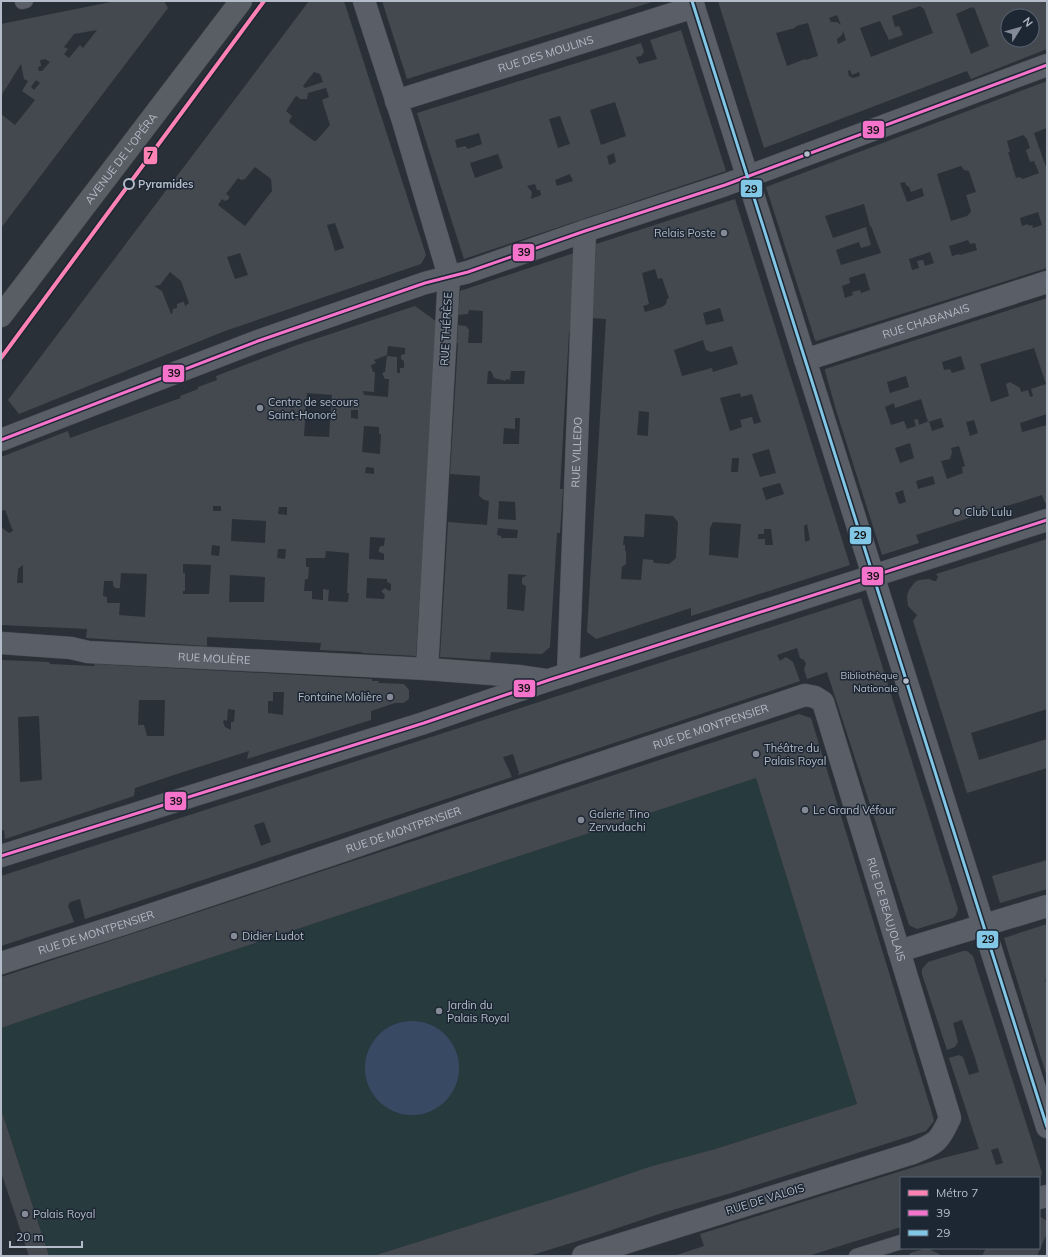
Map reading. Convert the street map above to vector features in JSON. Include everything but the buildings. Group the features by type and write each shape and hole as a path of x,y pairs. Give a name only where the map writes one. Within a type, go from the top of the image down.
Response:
{"street":[{"name":"AVENUE DE L'OPÉRA","path":"1,316 241,1"},
{"name":"RUE THÉRÈSE","path":"364,1 449,276 427,670"},
{"name":"RUE DES MOULINS","path":"396,101 693,4"},
{"path":"693,4 1047,1127"},
{"path":"1,440 258,341 425,283 468,272 585,231 725,185 1047,65"},
{"name":"RUE VILLEDO","path":"559,677 585,231"},
{"name":"RUE CHABANAIS","path":"805,360 1047,282"},
{"path":"1,856 438,718 559,677 1047,520"},
{"name":"RUE MOLIÈRE","path":"1,644 71,648 88,652 559,677"},
{"name":"RUE DE BEAUJOLAIS","path":"805,695 816,697 823,702 950,1118 943,1135"},
{"name":"RUE DE MONTPENSIER","path":"1,963 123,924 805,695"},
{"path":"899,952 1047,906"},
{"name":"RUE DE VALOIS","path":"583,1256 913,1153 934,1144 943,1135"}],"lane":[{"path":"856,1256 900,1242"}],"green space":[{"name":"Jardin du Palais Royal","path":"756,778 857,1104 372,1256 49,1256 1,1108 1,1028"}],"water":[{"path":"412,1021 430,1024 445,1035 456,1050 459,1068 456,1086 445,1101 430,1112 412,1115 394,1112 379,1101 368,1086 365,1068 368,1050 379,1035 394,1024"}],"metro line":[{"name":"7","path":"1,358 264,1"}],"transit line":[{"name":"29","path":"692,1 1047,1127"},
{"name":"39","path":"1,440 258,341 425,283 468,272 585,231 725,185 1047,65"},
{"name":"39","path":"1,856 424,723 549,680 1047,520"}],"place":[{"name":"Pyramides","path":"129,184"},
{"name":"Relais Poste","path":"724,233"},
{"name":"Centre de secours Saint-Honoré","path":"260,408"},
{"name":"Club Lulu","path":"957,512"},
{"name":"Bibliothèque Nationale","path":"906,681"},
{"name":"Fontaine Molière","path":"390,697"},
{"name":"Théâtre du Palais Royal","path":"756,754"},
{"name":"Le Grand Véfour","path":"805,810"},
{"name":"Galerie Tino Zervudachi","path":"581,820"},
{"name":"Didier Ludot","path":"234,936"},
{"name":"Jardin du Palais Royal","path":"439,1011"},
{"name":"Palais Royal","path":"25,1214"}]}
